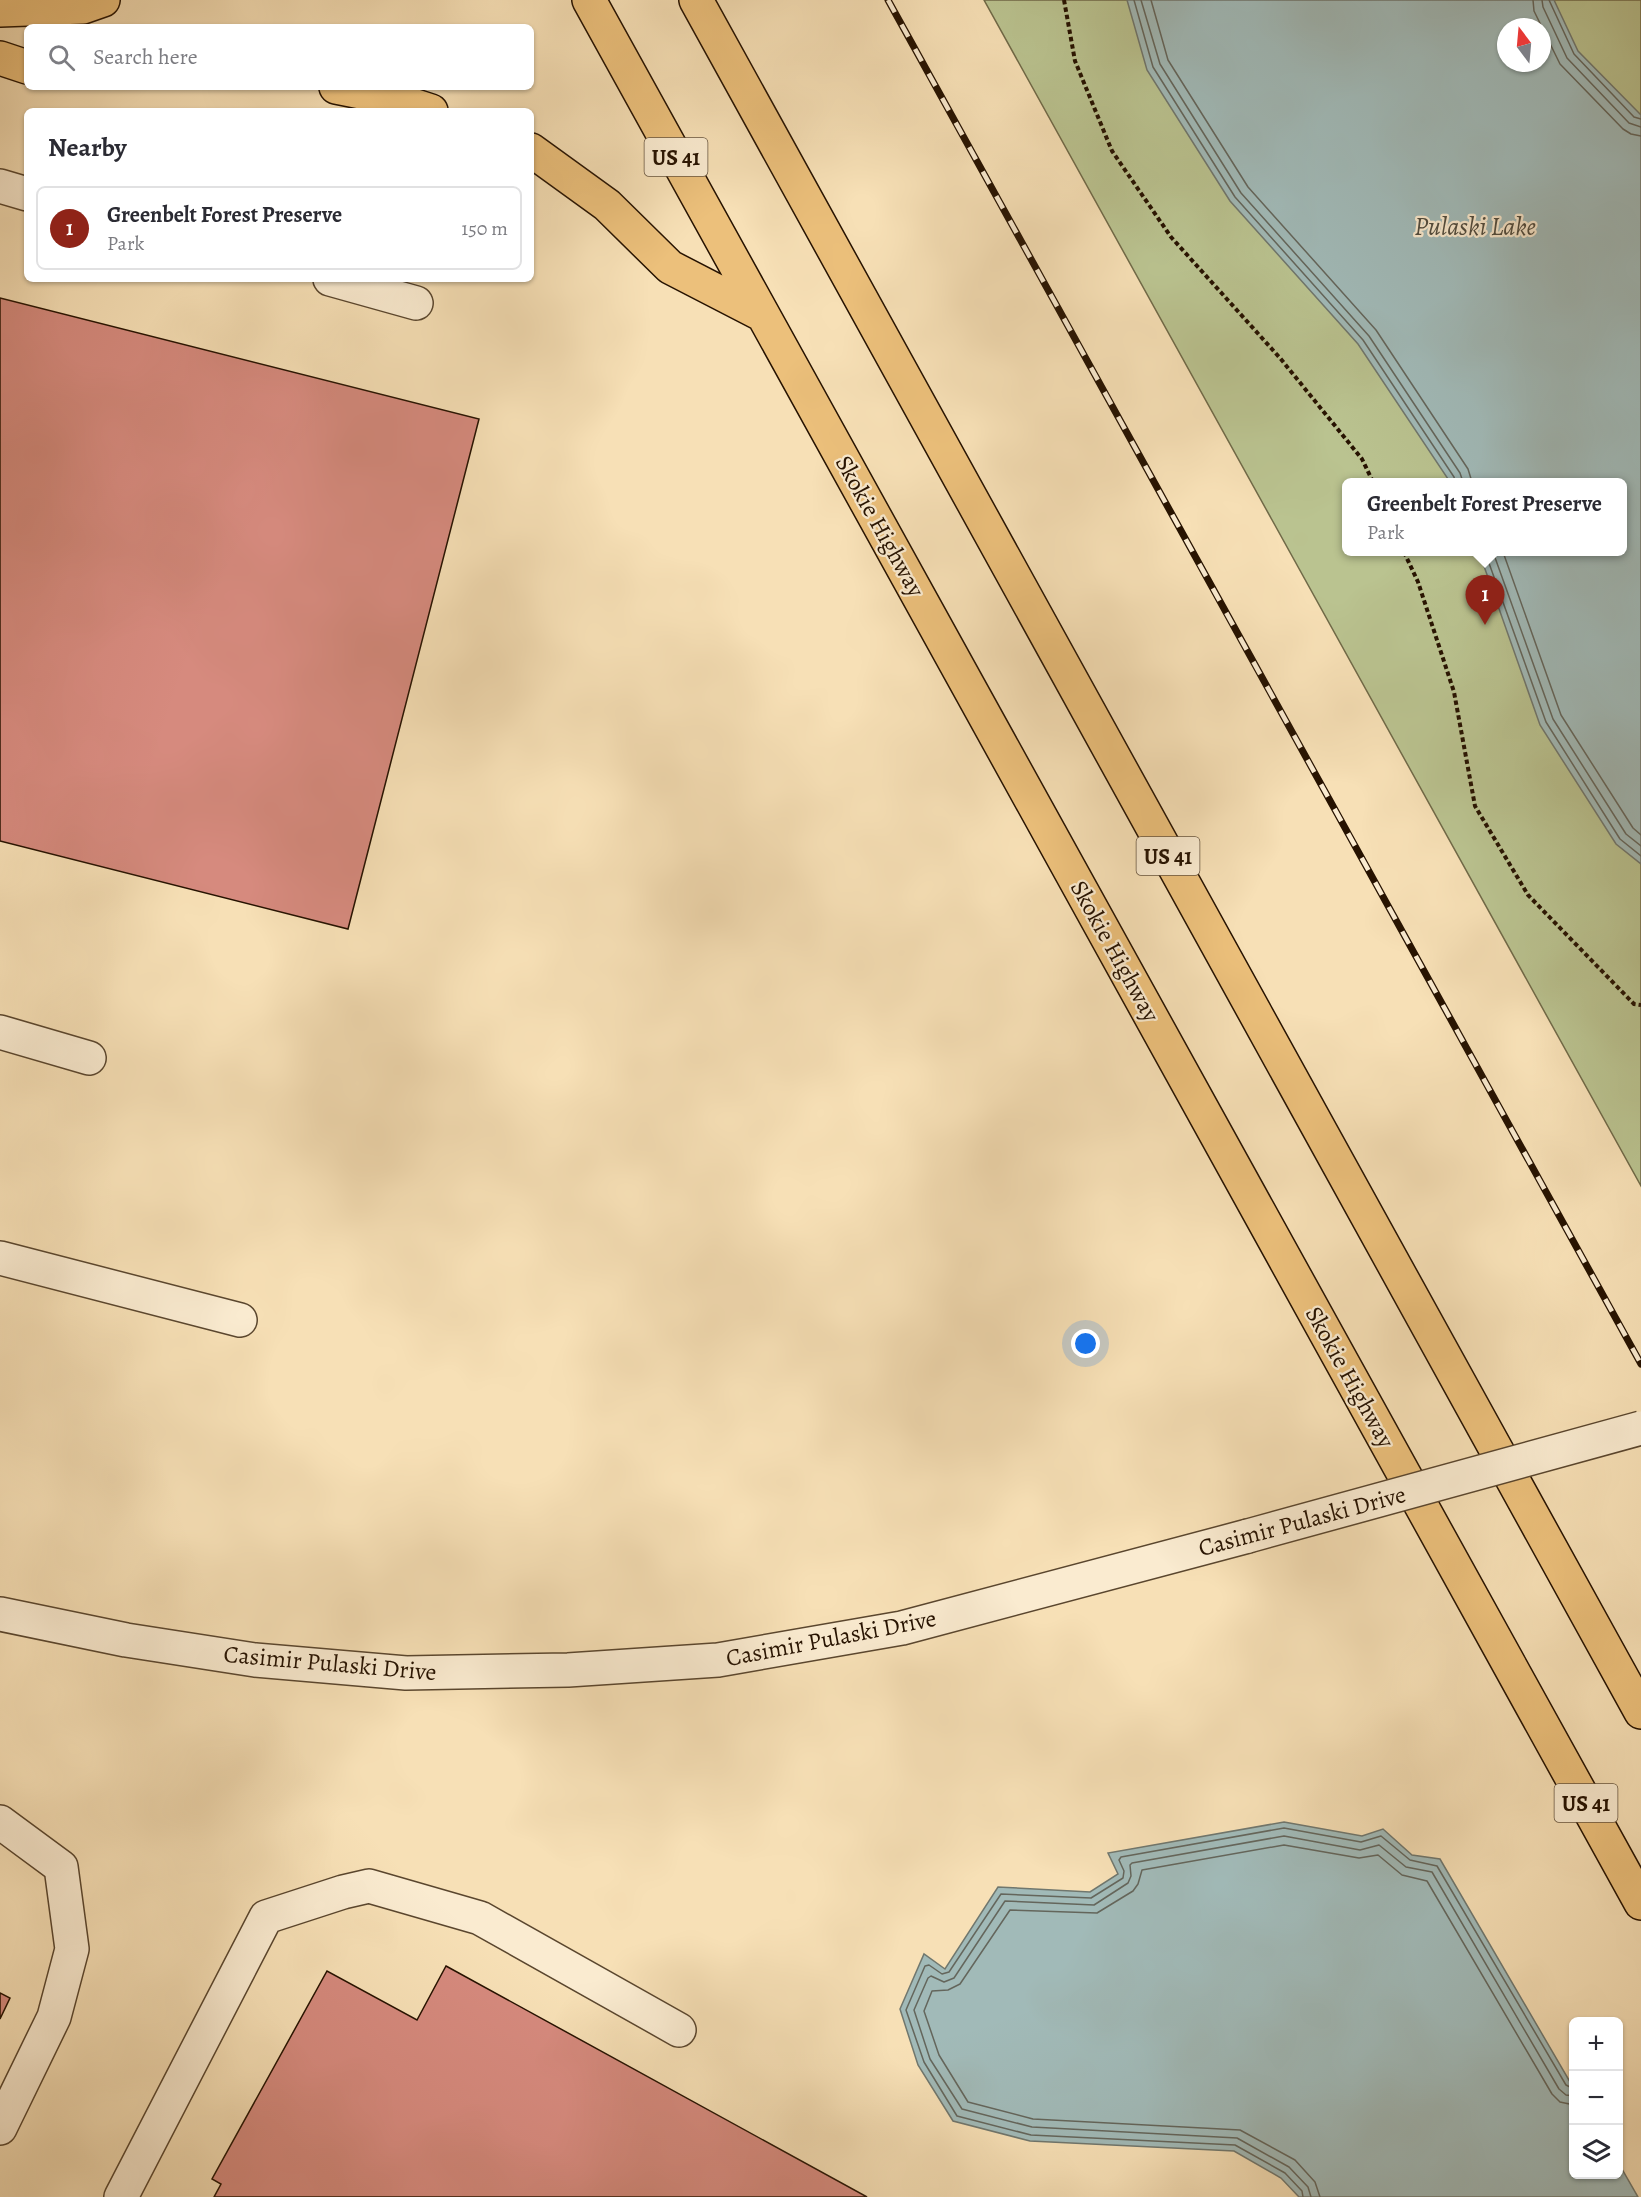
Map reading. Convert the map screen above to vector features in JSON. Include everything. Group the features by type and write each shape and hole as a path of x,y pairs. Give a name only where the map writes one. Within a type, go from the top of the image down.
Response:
{"highway":[{"path":"0,10 83,7 104,0"},
{"name":"Skokie Highway","path":"589,0 1641,1903"},
{"name":"US 41","path":"696,0 1641,1712"},
{"path":"0,58 24,66"},
{"path":"351,90 391,98 422,108"},
{"path":"534,152 607,205 670,267 763,315"}],"street":[{"path":"0,186 24,193"},
{"path":"341,282 416,303"},
{"path":"0,1032 89,1059"},
{"path":"0,1258 240,1320"},
{"name":"Casimir Pulaski Drive","path":"0,1614 126,1640 255,1660 406,1673 568,1670 718,1660 902,1628 1641,1428"},
{"path":"0,1822 61,1867 72,1949 54,2017 0,2128"},
{"path":"121,2197 266,1917 343,1892 369,1886 480,1918 679,2030"}],"path":[{"path":"1064,0 1075,61 1112,151 1171,237 1310,395 1362,459 1371,478"},
{"path":"1406,556 1418,582 1454,692 1475,806 1528,896 1634,1004 1641,1005"}],"green space":[{"path":"984,0 1641,0 1641,1186"}],"water":[{"name":"Pulaski Lake","path":"1127,0 1554,0 1578,51 1641,115 1641,864 1616,844 1540,725 1480,556 1627,556 1627,478 1447,478 1358,344 1230,201 1147,70"},
{"path":"1284,1822 1362,1836 1383,1829 1412,1855 1440,1859 1569,2080 1569,2179 1623,2179 1623,2171 1638,2197 1299,2197 1281,2178 1234,2151 1030,2141 953,2121 918,2065 900,2009 924,1954 945,1969 998,1887 1090,1892 1118,1874 1108,1853"}],"building":[{"path":"0,298 479,419 348,929 0,841"},
{"path":"446,1966 867,2197 214,2197 221,2184 212,2179 327,1971 417,2020"},
{"path":"0,1993 10,1998 0,2019"}],"railway":[{"path":"888,0 1641,1364"}],"place":[{"name":"Greenbelt Forest Preserve","path":"1485,625"}]}
